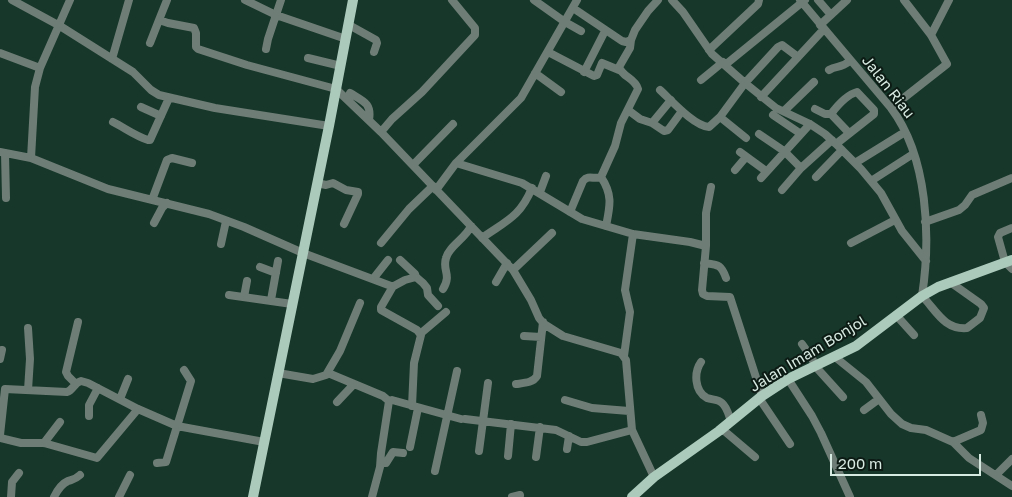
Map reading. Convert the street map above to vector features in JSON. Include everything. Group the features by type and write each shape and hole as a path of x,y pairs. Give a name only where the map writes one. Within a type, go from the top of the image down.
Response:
{"main road":[{"path":"253,497 353,0"},
{"name":"Jalan Imam Bonjol","path":"632,497 654,477 761,397 788,379 835,357 868,338 922,296 950,282 1010,264"}],"street":[{"path":"12,0 60,26 133,72 158,95 215,108 329,126"},
{"path":"31,158 35,87 40,68 70,0"},
{"path":"112,59 129,0"},
{"path":"150,42 167,0"},
{"path":"245,0 276,15 346,39"},
{"path":"264,9 265,0"},
{"path":"266,49 281,0"},
{"path":"381,132 475,36 475,28 452,0"},
{"path":"534,0 581,31"},
{"path":"381,243 409,209 434,188 456,163 516,104 577,0"},
{"path":"619,70 618,67 630,48 630,40 644,16 658,0"},
{"path":"672,0 683,12 709,50 745,83 761,97 810,124 842,150 871,181 885,200 908,240 926,261"},
{"path":"709,50 758,4 759,0"},
{"path":"818,0 831,15"},
{"path":"761,97 798,57 831,15 848,0"},
{"path":"891,108 947,64 931,35 904,0"},
{"path":"931,35 949,0"},
{"path":"701,80 724,64 802,1"},
{"name":"Jalan Riau","path":"802,1 891,108 905,132 914,154 922,184 925,222 926,261 922,296"},
{"path":"573,8 605,31 624,41 630,40"},
{"path":"159,20 192,27 196,33 196,46 200,50 247,65 336,88 507,263 543,322 557,333 618,352 624,356"},
{"path":"349,25 376,40 374,52"},
{"path":"584,72 605,31"},
{"path":"660,90 698,124 708,127 720,117 745,83 780,46 785,46 798,57"},
{"path":"548,52 595,76 602,63 619,70 634,81 638,88 621,123 615,146 601,177"},
{"path":"0,53 40,68"},
{"path":"308,58 341,66"},
{"path":"829,70 833,67 843,66 850,61"},
{"path":"535,74 561,92"},
{"path":"784,111 814,82"},
{"path":"864,98 874,88"},
{"path":"782,190 802,168 834,142 874,114 874,112 857,92 840,103 832,114"},
{"path":"350,93 369,107 371,112 369,120"},
{"path":"870,107 881,96"},
{"path":"113,122 130,133 150,140 169,98"},
{"path":"652,123 671,100"},
{"path":"141,107 161,116"},
{"path":"816,109 825,114 832,114 849,133"},
{"path":"628,110 640,119 652,123 664,131 668,130 682,111"},
{"path":"773,115 801,134"},
{"path":"720,117 746,138"},
{"path":"413,165 454,124"},
{"path":"735,170 743,154 764,175 810,124"},
{"path":"854,163 905,132"},
{"path":"759,134 784,151 802,168"},
{"path":"816,177 842,150"},
{"path":"6,198 2,152 31,158 108,189 226,220 303,253 392,287"},
{"path":"871,181 914,154"},
{"path":"152,200 167,160 172,158 192,163"},
{"path":"456,163 504,177 536,190 582,219 633,234 706,246"},
{"path":"482,238 516,215 546,176"},
{"path":"570,212 579,188 586,177 601,177"},
{"path":"601,177 609,190 610,206 606,226"},
{"path":"925,222 961,209 970,196 1012,178"},
{"path":"317,183 326,185 333,183 346,190 358,192 344,224"},
{"path":"711,187 706,213 706,256 703,294 707,296 730,297 761,397 790,444"},
{"path":"154,222 167,203"},
{"path":"221,244 226,220"},
{"path":"851,244 896,220"},
{"path":"444,289 448,279 445,262 446,256 468,234 472,226"},
{"path":"1010,264 998,236 1000,233 1012,228"},
{"path":"513,270 552,233"},
{"path":"633,234 625,290 630,312 624,356 626,360 632,430 654,477"},
{"path":"373,279 388,260"},
{"path":"400,260 428,288 428,296 438,306"},
{"path":"271,300 278,261"},
{"path":"496,282 507,263"},
{"path":"704,263 720,266 726,278"},
{"path":"260,267 276,273"},
{"path":"416,277 392,287 381,310 420,334"},
{"path":"244,297 247,281"},
{"path":"922,296 943,320 961,328 970,327 980,318 984,311 983,307 950,282"},
{"path":"229,295 292,304"},
{"path":"278,373 313,379 324,377 340,351 360,303"},
{"path":"410,448 415,407 414,363 420,334 446,312"},
{"path":"896,315 914,335"},
{"path":"76,384 66,372 78,322"},
{"path":"516,384 530,382 536,378 543,322"},
{"path":"28,328 30,360 28,390"},
{"path":"524,336 541,337"},
{"path":"802,344 815,366 843,397"},
{"path":"0,359 2,350"},
{"path":"835,357 866,382 898,421 906,427 926,430 953,442 970,458 1012,486"},
{"path":"701,362 695,374 699,390 705,397 722,402 731,421"},
{"path":"157,463 166,462 191,381 184,370"},
{"path":"435,471 457,371"},
{"path":"328,373 384,396 390,401 463,419 556,430 581,442 632,430"},
{"path":"788,379 821,433 850,497"},
{"path":"120,399 128,380"},
{"path":"138,409 97,458 44,443 21,443 0,436 2,388 67,392 81,381 177,426 264,442"},
{"path":"479,451 488,383"},
{"path":"338,402 354,384"},
{"path":"90,416 89,405 98,388"},
{"path":"864,410 879,399"},
{"path":"566,400 592,408 629,410"},
{"path":"372,497 381,462 390,401"},
{"path":"953,442 982,430 981,415"},
{"path":"44,443 60,422"},
{"path":"508,456 511,424"},
{"path":"536,457 540,427"},
{"path":"722,428 755,457"},
{"path":"567,449 569,436"},
{"path":"381,462 388,461 392,452 403,453"},
{"path":"996,475 1012,459"},
{"path":"8,497 12,482 19,473"},
{"path":"54,497 65,482 76,479 80,475"},
{"path":"119,497 130,475"}]}
